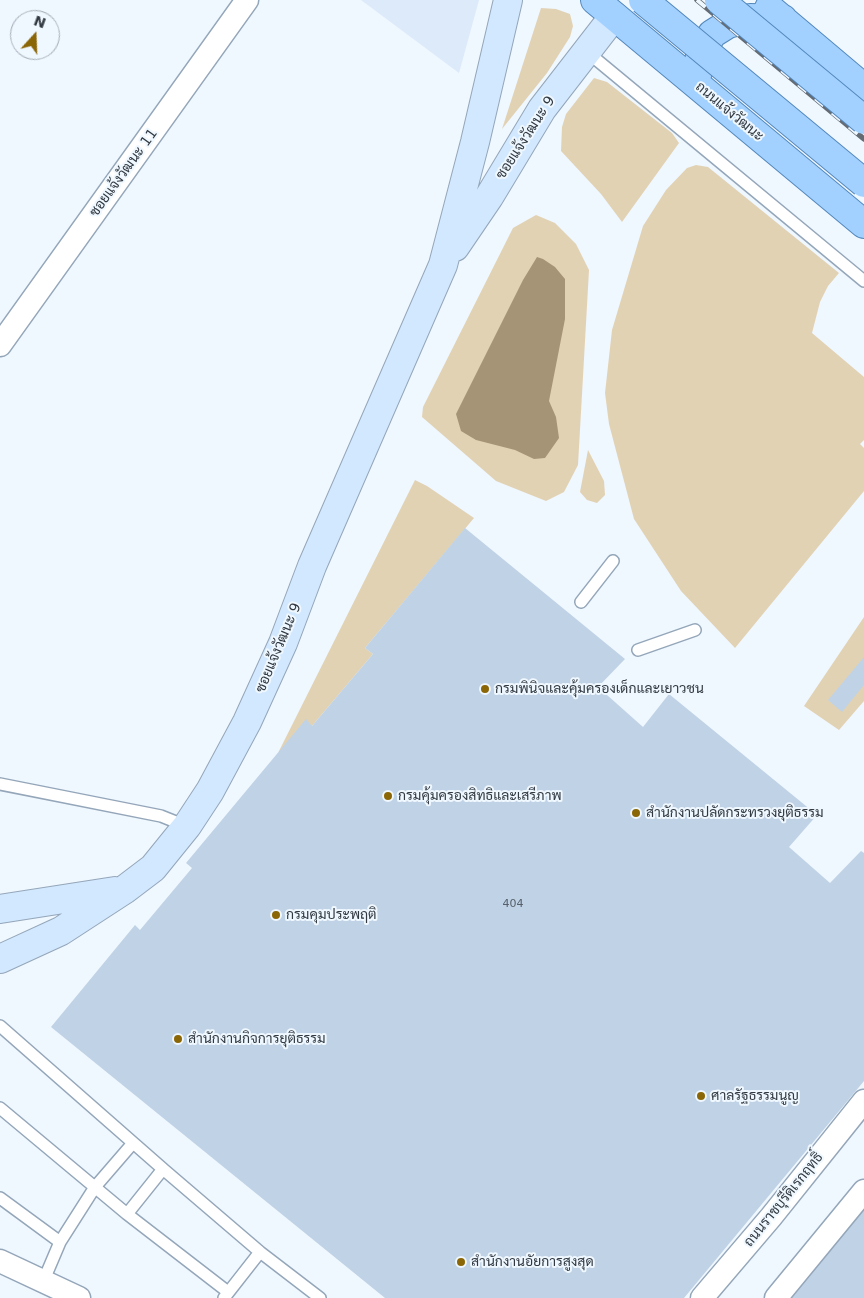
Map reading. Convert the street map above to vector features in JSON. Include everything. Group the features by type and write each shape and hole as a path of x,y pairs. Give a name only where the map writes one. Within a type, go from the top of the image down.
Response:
{"main road":[{"path":"643,0 864,183"},
{"path":"719,0 864,120"},
{"path":"759,0 864,88"},
{"name":"ถนนแจ้งวัฒนะ","path":"612,5 707,94 864,224"},
{"path":"707,94 698,74 700,55 712,34 728,24 750,18 782,19"}],"street":[{"name":"ซอยแจ้งวัฒนะ 11","path":"0,345 247,0"},
{"name":"ซอยแจ้งวัฒนะ 9","path":"0,909 124,890 153,868 187,826 210,791 247,722 283,643 312,566 443,265 475,142 508,0"},
{"name":"ซอยแจ้งวัฒนะ 9","path":"443,265 489,197 542,109 586,51 612,5"},
{"path":"0,959 61,931 124,890"},
{"name":"ถนนราชบุรีดิเรกฤทธิ์","path":"702,1298 864,1101"},
{"path":"776,1298 864,1192"},
{"path":"0,1261 79,1298"}],"lane":[{"path":"586,51 864,281"},
{"path":"581,602 612,561"},
{"path":"638,650 694,630"},
{"path":"0,784 162,816 187,826"},
{"path":"0,1026 260,1252 320,1298"},
{"path":"0,1108 226,1295 260,1252"},
{"path":"43,1282 60,1242 95,1187 133,1143"},
{"path":"127,1214 163,1169"},
{"path":"0,1198 60,1242"}],"shaded area":[{"path":"361,0 479,0 459,73"},
{"path":"541,8 556,9 570,14 573,26 570,37 547,73 502,129"},
{"path":"594,78 607,82 672,133 679,143 622,222 601,194 561,151 562,127 566,114"},
{"path":"696,165 708,167 839,273 828,286 820,302 812,333 864,377 864,440 860,444 864,448 864,491 735,648 681,591 634,519 609,424 605,393 612,330 643,226 666,190 687,168"},
{"path":"536,215 555,223 576,244 589,270 578,465 564,492 546,501 496,481 422,417 423,407 513,228"},
{"path":"537,257 555,267 565,279 565,319 549,401 556,417 559,438 545,458 534,459 515,450 476,440 461,431 456,414 523,280"},
{"path":"588,450 604,481 605,495 597,503 587,500 580,492"},
{"path":"415,480 474,518 365,648 373,654 312,726 278,753"},
{"path":"864,617 864,701 839,730 804,706"}],"building":[{"path":"465,528 625,659 598,687 643,727 669,694 817,815 789,847 830,883 861,851 864,853 864,1081 684,1298 385,1298 51,1027 135,925 140,930 192,868 186,863 306,719 312,726 373,654 365,648"},
{"path":"864,657 864,685 842,712 828,700"},
{"path":"859,1206 864,1210 864,1298 784,1298"}],"railway":[{"path":"697,0 864,139"}],"place":[{"name":"กรมพินิจและคุ้มครองเด็กและเยาวชน","path":"485,689"},
{"name":"กรมคุ้มครองสิทธิและเสรีภาพ","path":"388,796"},
{"name":"สำนักงานปลัดกระทรวงยุติธรรม","path":"636,813"},
{"name":"กรมคุมประพฤติ","path":"276,915"},
{"name":"สำนักงานกิจการยุติธรรม","path":"178,1039"},
{"name":"ศาลรัฐธรรมนูญ","path":"701,1096"},
{"name":"สำนักงานอัยการสูงสุด","path":"461,1262"}]}
